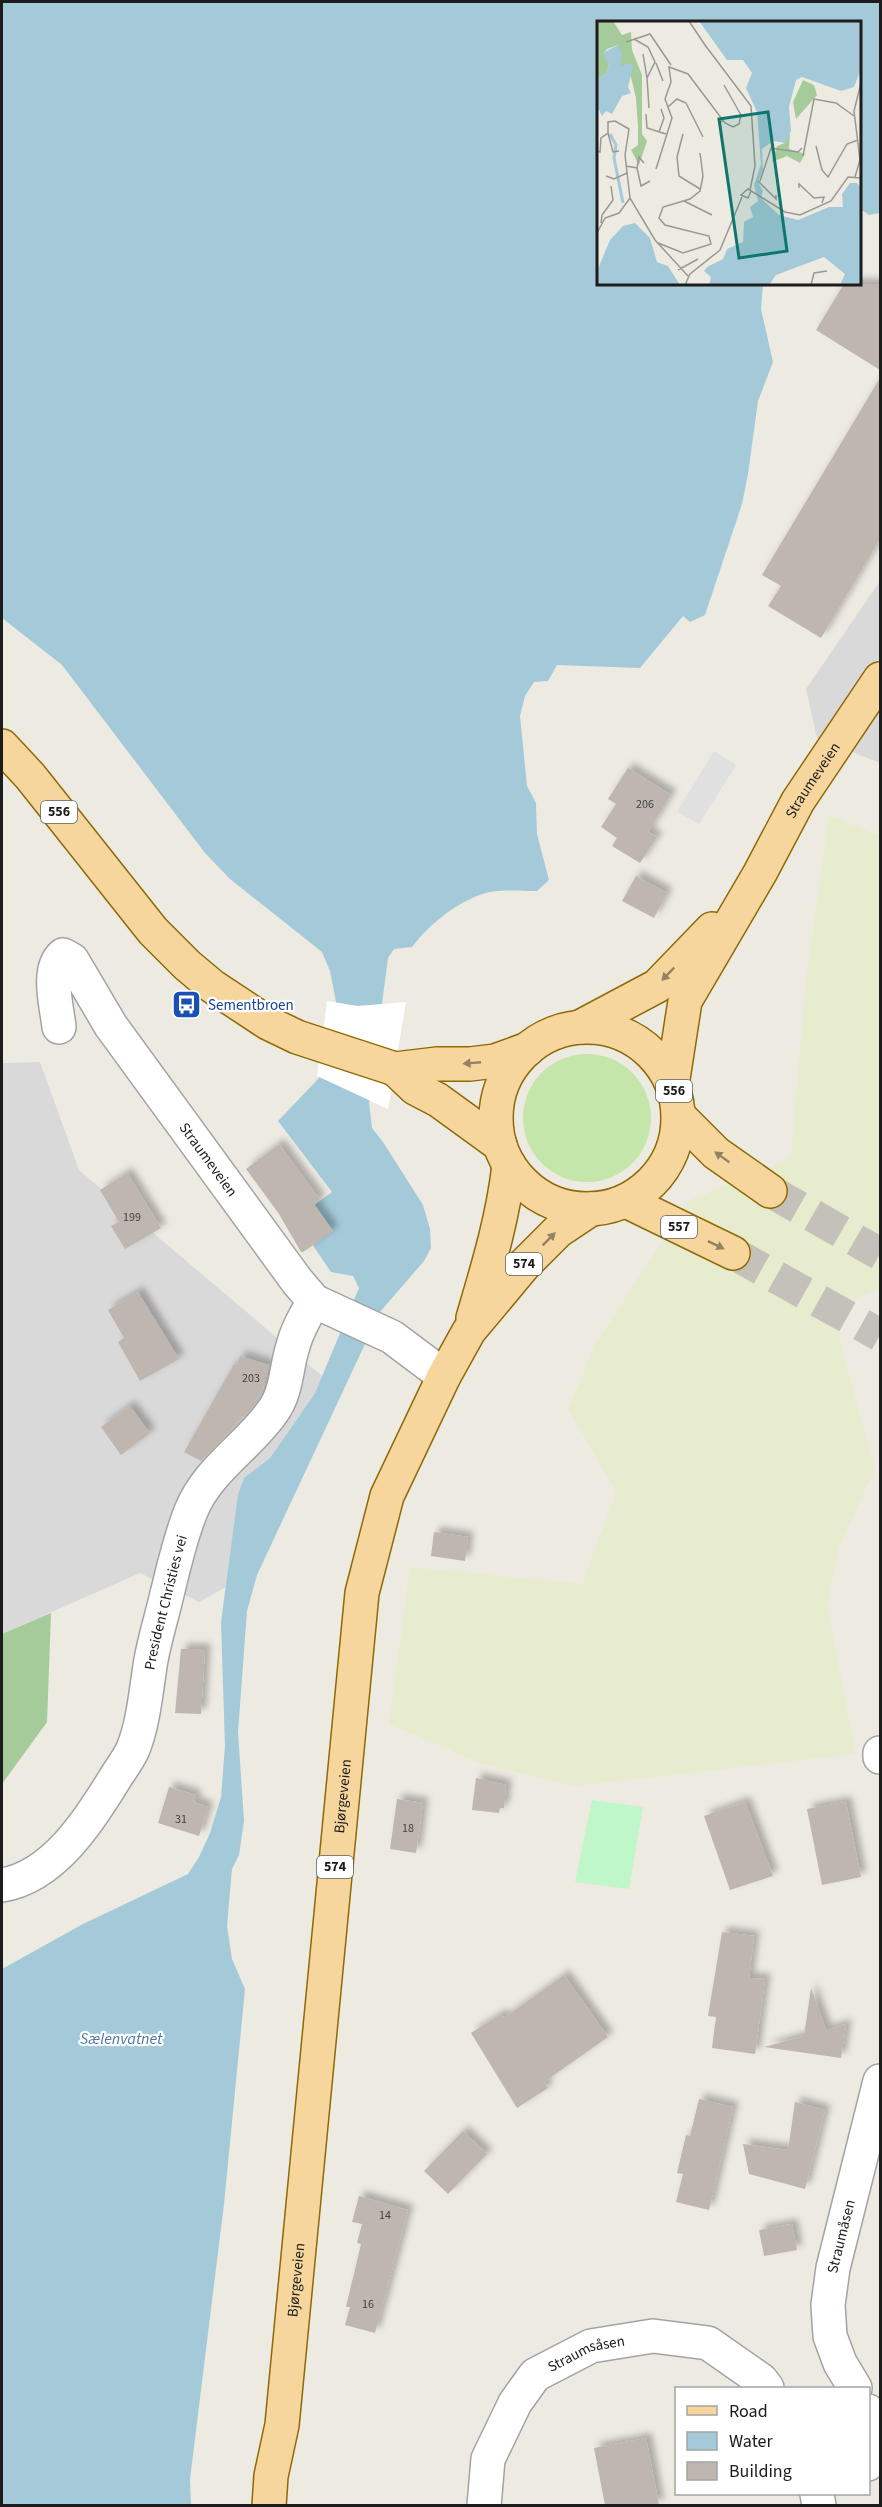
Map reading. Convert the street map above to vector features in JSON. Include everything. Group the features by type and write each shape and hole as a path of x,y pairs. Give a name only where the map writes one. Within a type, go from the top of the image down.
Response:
{"main road":[{"name":"Straumeveien","path":"672,1085 684,1001 752,886 798,801 880,679"},
{"name":"556","path":"2,746 30,776 153,931 212,986 268,1023 321,1045 394,1069 415,1088 438,1100 505,1155"},
{"name":"Straumeveien","path":"580,1027 657,986 752,886"},
{"name":"556","path":"394,1069 437,1064 470,1065 495,1060 528,1049 552,1034 580,1027 600,1028 636,1041 651,1053 663,1068 672,1085 679,1116 677,1137 670,1157 659,1175 644,1190 626,1201 591,1209 566,1207 544,1198 524,1184 505,1155 496,1124 500,1093 514,1064 528,1049"},
{"path":"679,1116 716,1153 770,1191"},
{"name":"574","path":"469,1331 496,1241 504,1204 505,1155"},
{"name":"557","path":"626,1201 733,1253"},
{"name":"574","path":"469,1331 525,1264 558,1231 591,1209"},
{"name":"Bjørgeveien","path":"269,2505 271,2476 282,2425 362,1593 387,1496 444,1376 469,1331"},
{"name":"Bjørgeveien","path":"282,2425 286,2481 284,2505"}],"street":[{"name":"Straumeveien","path":"59,1027 54,974 57,961 63,955 72,960 111,1026 314,1301 375,1328 400,1342 444,1376"},
{"name":"President Christies vei","path":"2,1885 12,1884 35,1872 61,1852 96,1809 133,1750 179,1543 191,1511 204,1485 258,1430 275,1409 285,1382 292,1346 314,1301"},
{"name":"Straumåsen","path":"854,2387 840,2363 830,2336 828,2305 833,2268 880,2081"},
{"name":"Straumsåsen","path":"484,2505 488,2459 515,2403 535,2375 591,2346 653,2336 708,2343 761,2380 765,2387"},
{"path":"870,2414 876,2424 879,2444 870,2460"}],"shaded area":[{"path":"880,581 880,763 817,738 806,689"},
{"path":"714,751 736,765 699,824 677,812"},
{"path":"40,1062 79,1170 322,1376 315,1393 270,1458 244,1478 238,1494 226,1587 199,1602 140,1573 2,1634 2,1063"}],"green space":[{"path":"829,815 880,836 880,1289 831,1309 875,1469 839,1547 827,1605 856,1754 575,1786 483,1764 389,1724 410,1567 582,1584 616,1492 568,1409 595,1345 688,1201 791,1158 806,979"},
{"path":"587,1054 612,1058 633,1072 647,1093 651,1118 647,1143 633,1164 612,1178 587,1182 562,1178 541,1164 527,1143 523,1118 527,1093 541,1072 562,1058"},
{"path":"51,1613 47,1722 2,1784 2,1634"},
{"path":"592,1800 643,1807 629,1889 575,1882"}],"water":[{"name":"Sælenvatnet","path":"2,2 880,2 880,213 869,215 861,210 861,21 597,21 597,285 763,285 761,309 773,362 758,401 742,504 705,615 690,622 683,616 640,668 557,665 548,681 534,682 525,696 520,716 527,786 536,803 537,834 549,880 537,891 506,890 484,893 468,900 441,917 412,947 394,949 388,958 369,1102 372,1128 423,1205 430,1229 431,1248 424,1261 380,1312 257,1575 247,1611 238,1732 244,1821 239,1855 232,1869 227,1926 232,1959 245,1989 224,2204 190,2479 191,2505 2,2505 2,1969 83,1924 188,1874 210,1833 221,1797 225,1746 221,1622 238,1494 244,1478 270,1458 315,1393 359,1288 353,1276 331,1272 298,1217 332,1192 278,1121 319,1078 336,1002 330,971 322,952 230,879 205,853 62,665 2,618"}],"pier":[{"path":"327,1001 358,1006 406,1002 388,1109 317,1076"}],"building":[{"path":"880,284 880,370 816,330 843,285"},
{"path":"880,378 880,539 821,638 768,606 781,586 762,575"},
{"path":"628,768 671,795 648,832 657,837 640,863 612,846 617,838 601,827 616,804 608,799"},
{"path":"636,876 667,893 654,918 622,901"},
{"path":"279,1144 320,1200 314,1204 333,1231 303,1252 246,1169"},
{"path":"127,1173 161,1228 125,1249 111,1226 119,1222 100,1190"},
{"path":"138,1292 179,1359 140,1381 118,1342 124,1338 108,1310"},
{"path":"240,1356 269,1365 263,1389 249,1412 244,1417 240,1416 232,1429 201,1461 184,1452 234,1364 237,1365"},
{"path":"130,1406 150,1433 121,1455 101,1427"},
{"path":"434,1532 468,1537 465,1561 431,1556"},
{"path":"181,1649 205,1649 201,1714 175,1713"},
{"path":"476,1778 506,1785 504,1808 500,1808 499,1813 472,1810"},
{"path":"169,1787 196,1795 194,1802 208,1807 199,1836 158,1823"},
{"path":"397,1799 423,1803 416,1853 390,1849"},
{"path":"745,1802 773,1876 730,1890 704,1816"},
{"path":"846,1802 861,1877 822,1885 807,1809"},
{"path":"722,1932 754,1936 749,1978 765,1979 755,2054 712,2048 716,2017 708,2016"},
{"path":"564,1975 608,2037 544,2082 548,2088 517,2108 471,2033 501,2014 504,2018"},
{"path":"811,1988 826,2030 846,2024 841,2058 764,2047 804,2036"},
{"path":"699,2099 733,2107 709,2210 676,2202 683,2174 677,2173 686,2135 690,2136"},
{"path":"795,2102 825,2110 805,2189 749,2174 743,2144 788,2150"},
{"path":"463,2131 487,2154 448,2194 424,2171"},
{"path":"359,2196 408,2210 375,2333 345,2325 350,2307 346,2307 361,2244 357,2243 362,2224 352,2222"},
{"path":"792,2224 797,2250 764,2256 759,2230"},
{"path":"646,2438 659,2505 605,2505 594,2448"}],"tunnel":[{"path":"770,1191 880,1254"},
{"path":"733,1253 880,1335"}],"place":[{"name":"Sementbroen","path":"187,1005"}]}
